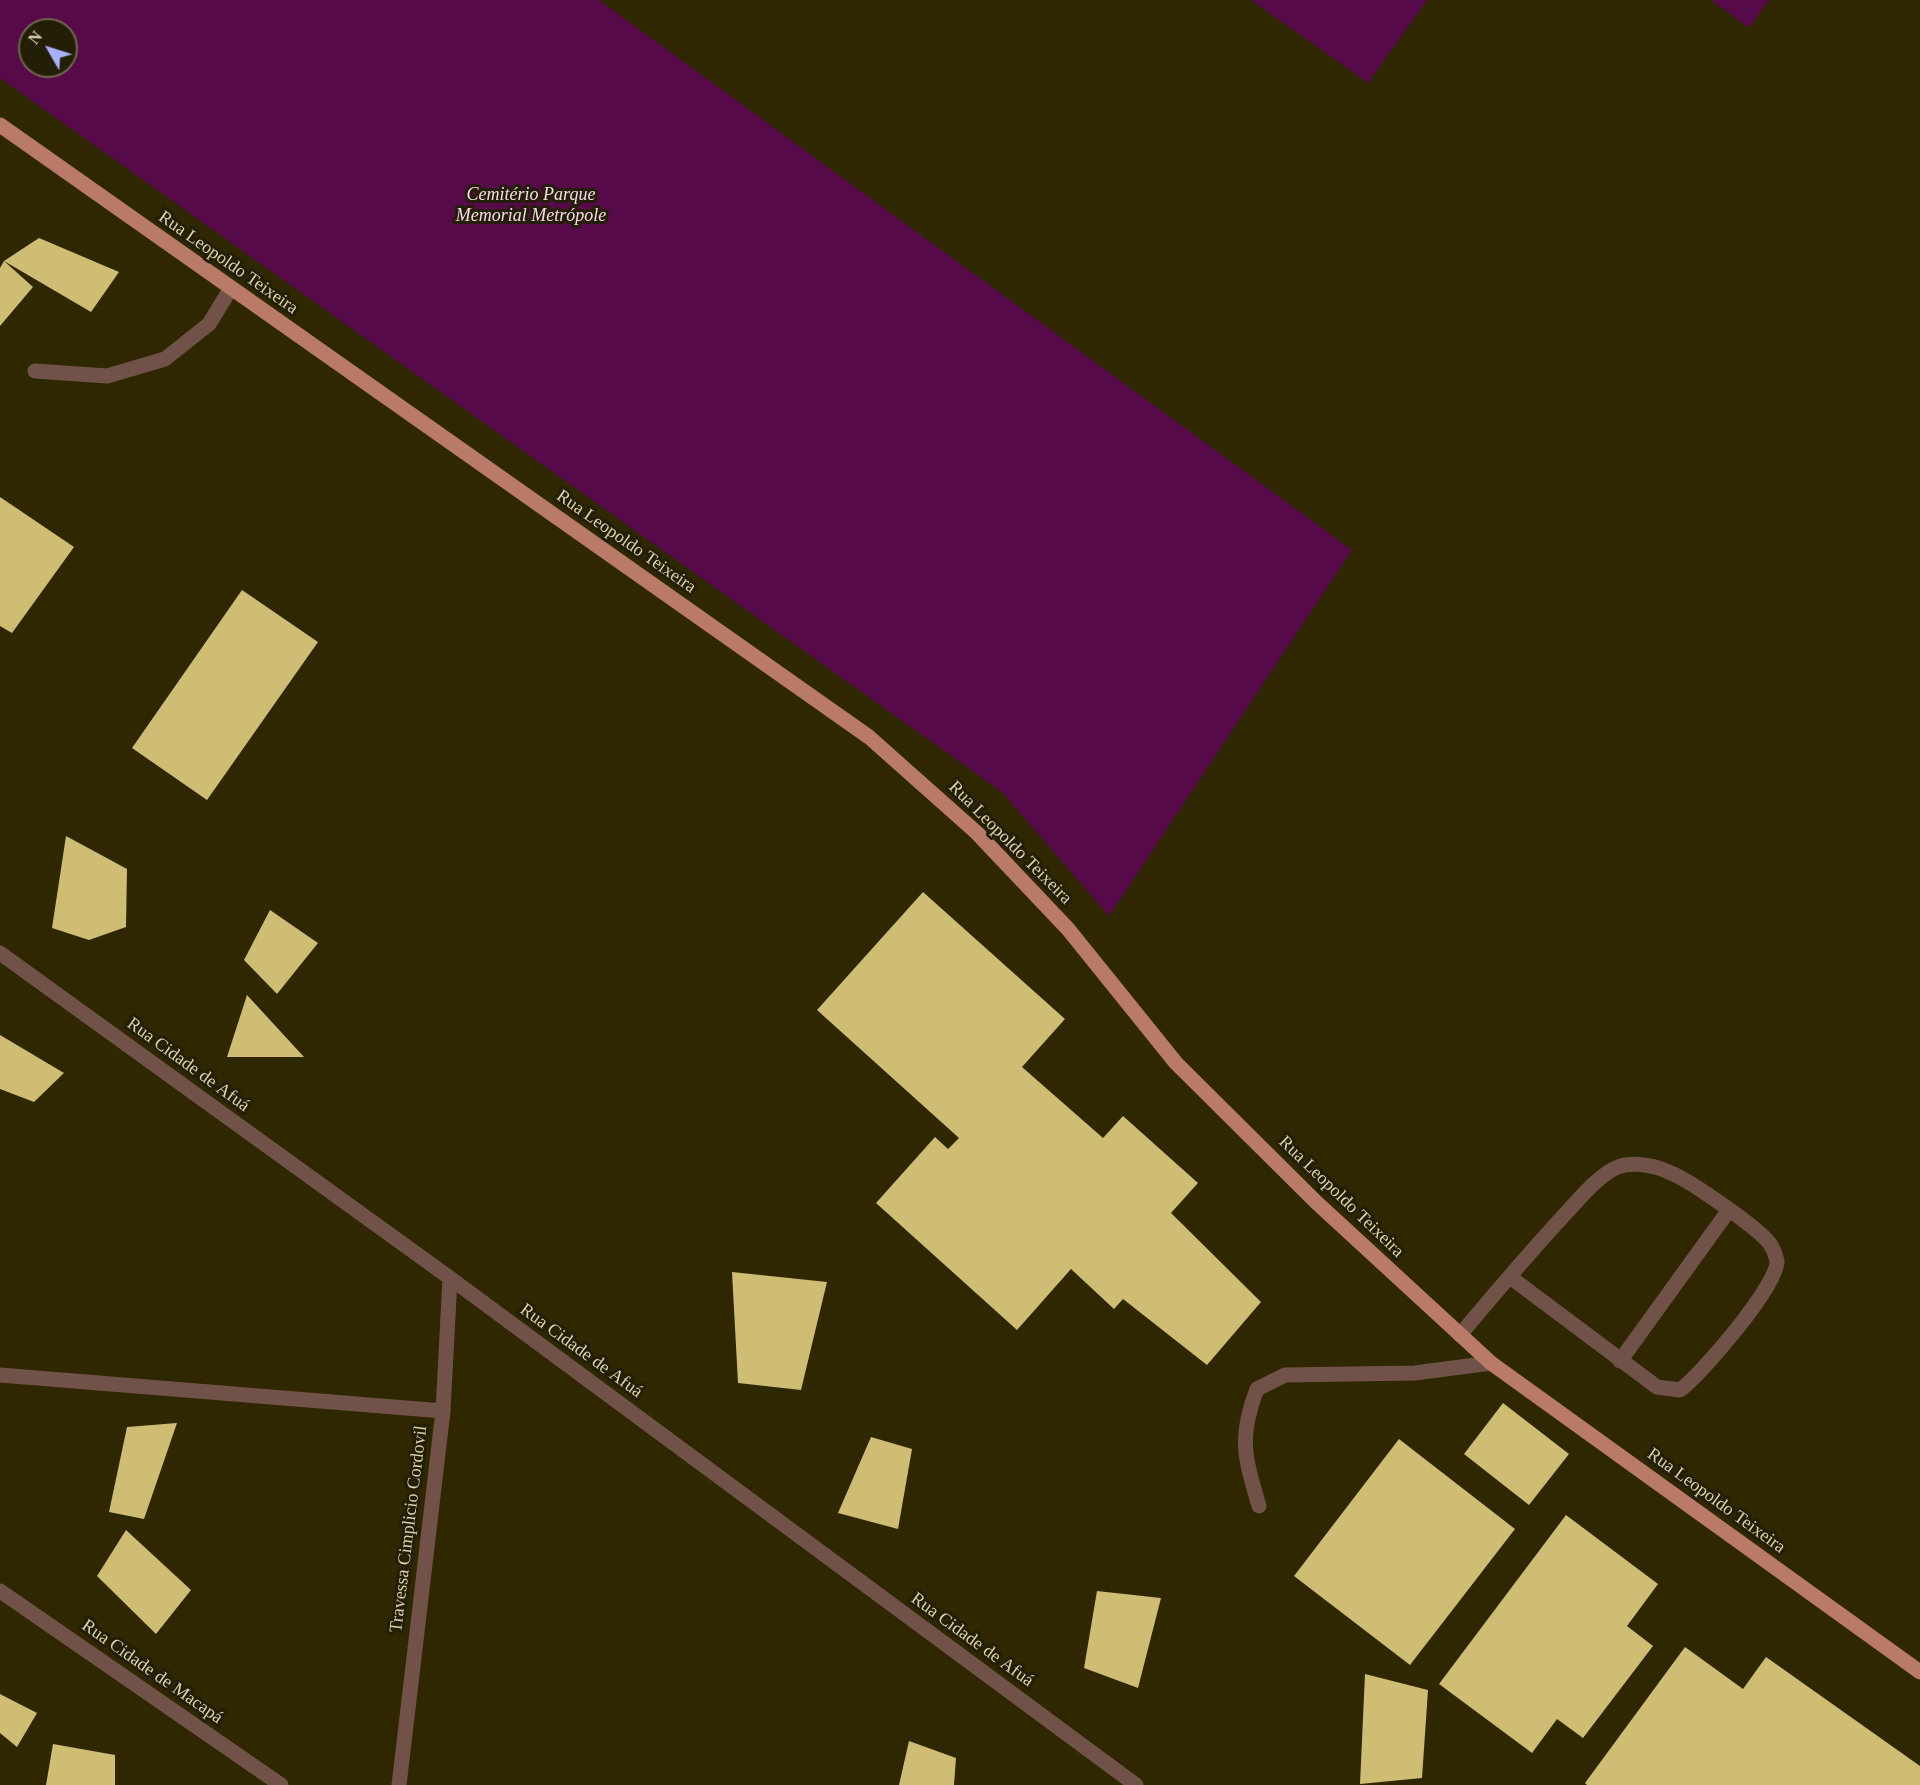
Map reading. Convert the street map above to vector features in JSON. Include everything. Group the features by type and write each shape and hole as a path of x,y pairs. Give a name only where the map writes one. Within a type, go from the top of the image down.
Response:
{"main road":[{"name":"Rua Leopoldo Teixeira","path":"0,125 869,738 977,833 1068,930 1184,1071 1316,1202 1491,1363 1920,1672"}],"street":[{"path":"34,371 107,376 165,360 209,324 231,288"},
{"name":"Rua Cidade de Afuá","path":"0,953 450,1278 1136,1785"},
{"path":"1460,1335 1510,1277 1589,1188 1618,1167 1647,1165 1672,1173 1729,1210 1770,1244 1777,1260 1774,1277 1694,1380 1680,1390 1657,1387 1510,1277"},
{"path":"1620,1361 1729,1210"},
{"name":"Travessa Cimplicio Cordovil","path":"399,1785 443,1411 450,1278"},
{"path":"1259,1506 1244,1452 1247,1414 1257,1389 1285,1375 1415,1373 1491,1363"},
{"path":"0,1374 443,1411"},
{"name":"Rua Cidade de Macapá","path":"0,1591 281,1785"}],"green space":[{"name":"Cemitério Parque Memorial Metrópole","path":"0,0 599,0 1352,550 1109,916 1002,792 0,78"},
{"path":"1251,0 1427,0 1368,83"},
{"path":"1711,0 1769,0 1749,28"}],"building":[{"path":"39,238 119,272 91,312 4,261"},
{"path":"4,261 33,287 0,326 0,268"},
{"path":"0,497 74,547 12,633 0,626"},
{"path":"242,590 318,642 207,800 132,748"},
{"path":"66,836 127,869 126,927 89,940 52,928"},
{"path":"923,892 1065,1019 1022,1067 1103,1138 1123,1116 1198,1183 1171,1213 1261,1302 1207,1365 1123,1299 1114,1309 1071,1269 1017,1330 876,1203 935,1137 948,1149 959,1138 817,1010"},
{"path":"270,910 318,943 277,994 244,960"},
{"path":"247,995 304,1057 227,1057"},
{"path":"0,1035 64,1073 34,1102 0,1089"},
{"path":"732,1272 827,1282 801,1390 738,1383"},
{"path":"1503,1403 1569,1454 1529,1505 1464,1454"},
{"path":"177,1423 144,1519 109,1512 127,1427"},
{"path":"871,1437 912,1449 898,1529 838,1513"},
{"path":"1399,1439 1515,1529 1410,1665 1294,1576"},
{"path":"1566,1515 1658,1584 1627,1626 1653,1646 1583,1738 1557,1719 1532,1753 1439,1684"},
{"path":"126,1530 191,1590 156,1634 97,1576"},
{"path":"1097,1591 1161,1598 1138,1688 1084,1668"},
{"path":"1685,1647 1743,1689 1766,1657 1920,1766 1920,1785 1587,1785 1585,1783"},
{"path":"1365,1674 1428,1690 1422,1778 1360,1784"},
{"path":"0,1694 37,1713 17,1747 0,1733"},
{"path":"909,1741 956,1758 954,1785 899,1785"},
{"path":"53,1744 115,1755 115,1785 46,1785"}]}
